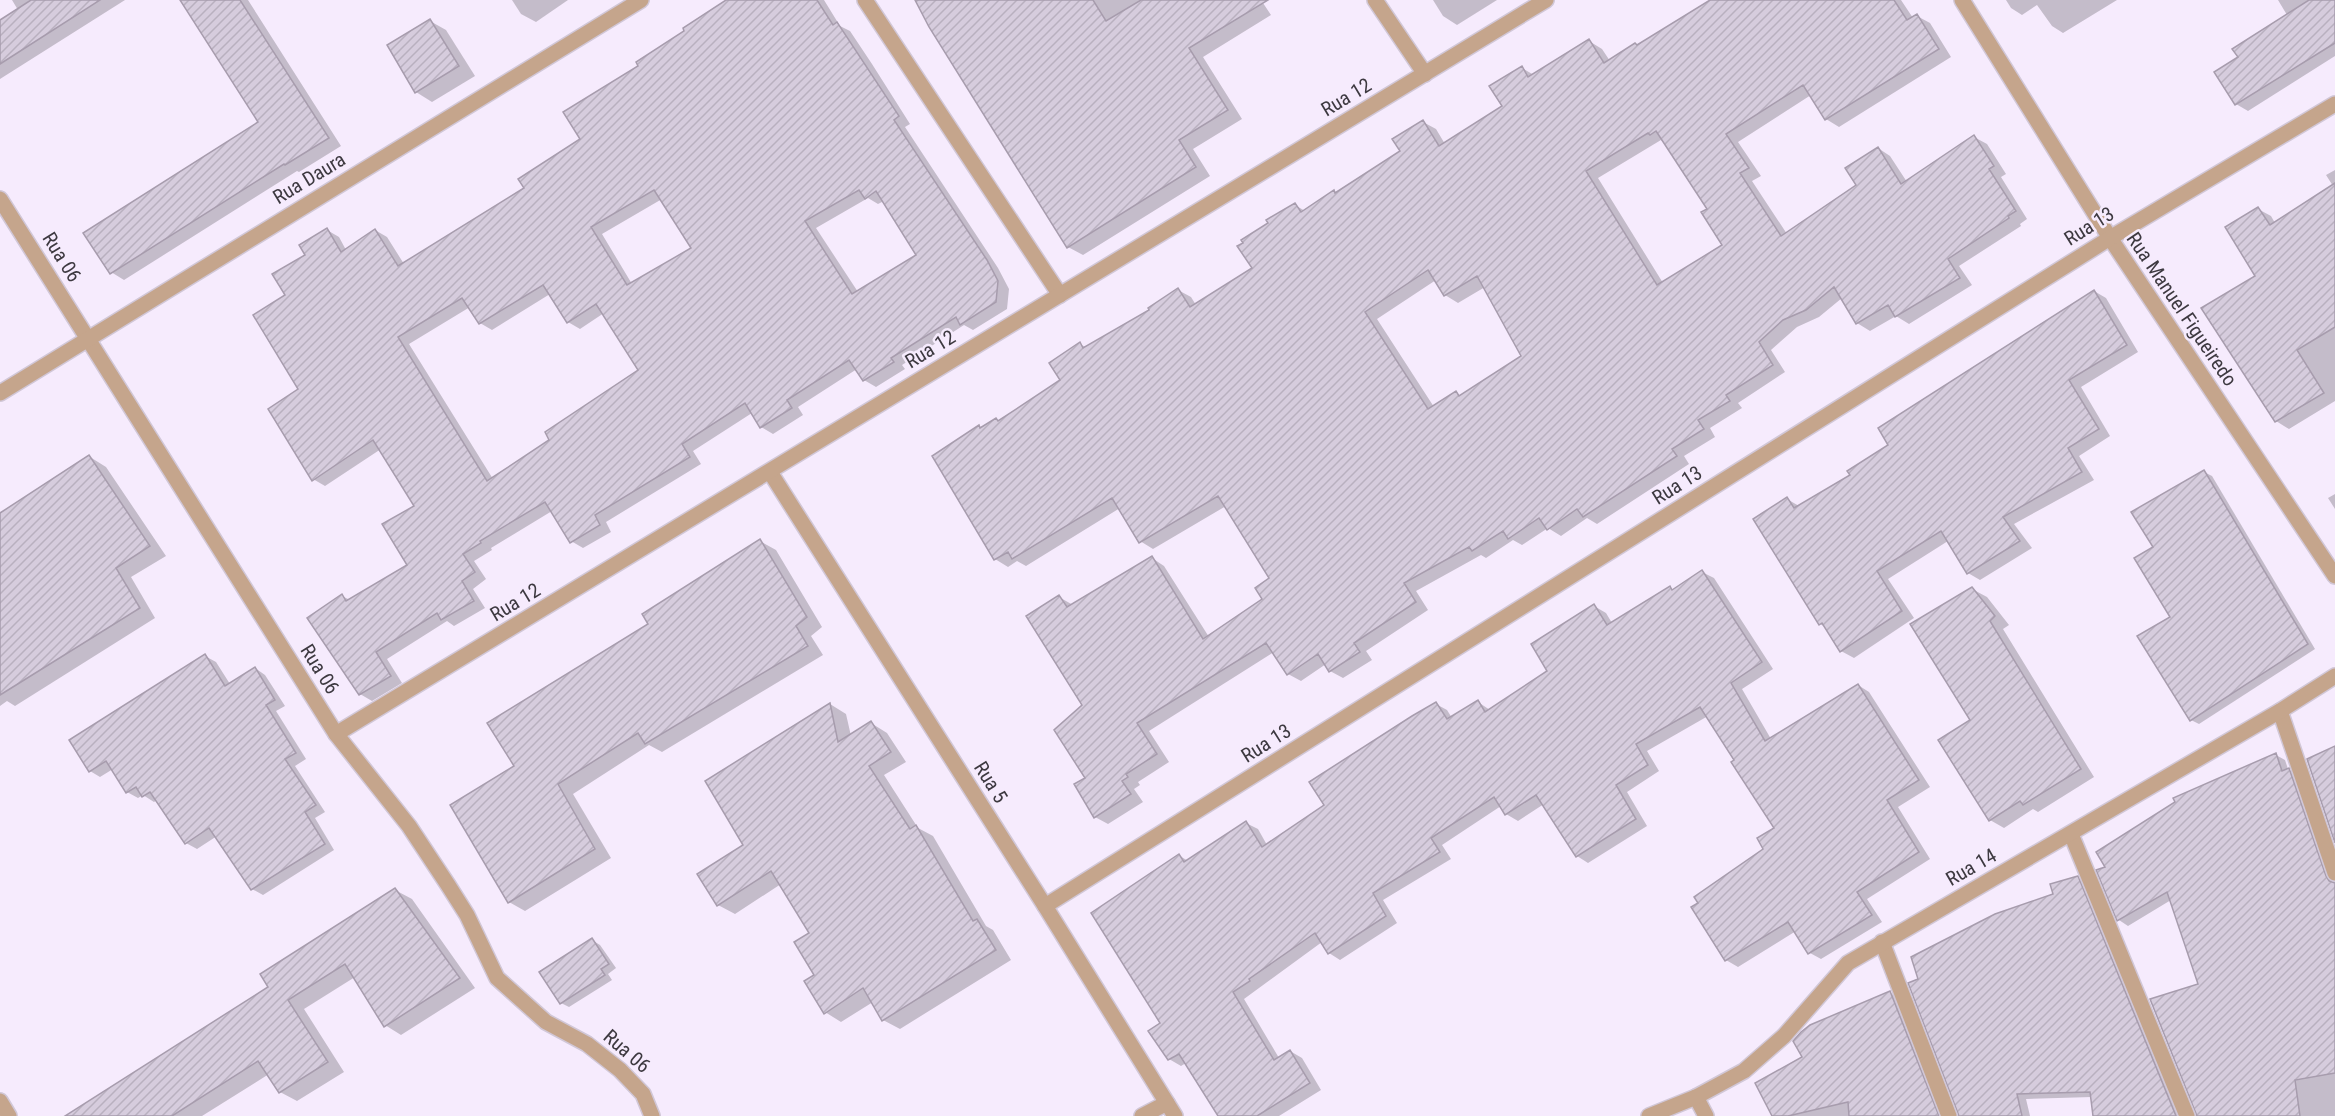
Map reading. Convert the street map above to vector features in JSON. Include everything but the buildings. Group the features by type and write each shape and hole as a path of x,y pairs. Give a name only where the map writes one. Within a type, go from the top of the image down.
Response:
{"street":[{"name":"Rua Daura","path":"0,393 641,0"},
{"path":"865,0 1060,295"},
{"path":"1375,0 1425,74"},
{"name":"Rua 12","path":"336,734 1546,0"},
{"name":"Rua Manuel Figueiredo","path":"1962,0 2110,238 2335,576"},
{"name":"Rua 13","path":"1045,906 2110,238 2335,104"},
{"name":"Rua 06","path":"0,199 336,734 409,826 448,885 467,915 497,978 546,1022 587,1044 620,1070 643,1094 652,1116"},
{"name":"Rua 5","path":"770,472 1171,1109"},
{"name":"Rua 14","path":"1649,1116 1696,1097 1744,1071 1784,1036 1848,963 2072,834 2335,676"},
{"path":"2280,711 2335,873"},
{"path":"2072,834 2187,1116"},
{"path":"1882,942 1949,1116"},
{"path":"1696,1097 1706,1116"},
{"path":"0,1101 9,1116"},
{"path":"1142,1116 1171,1109"}]}
